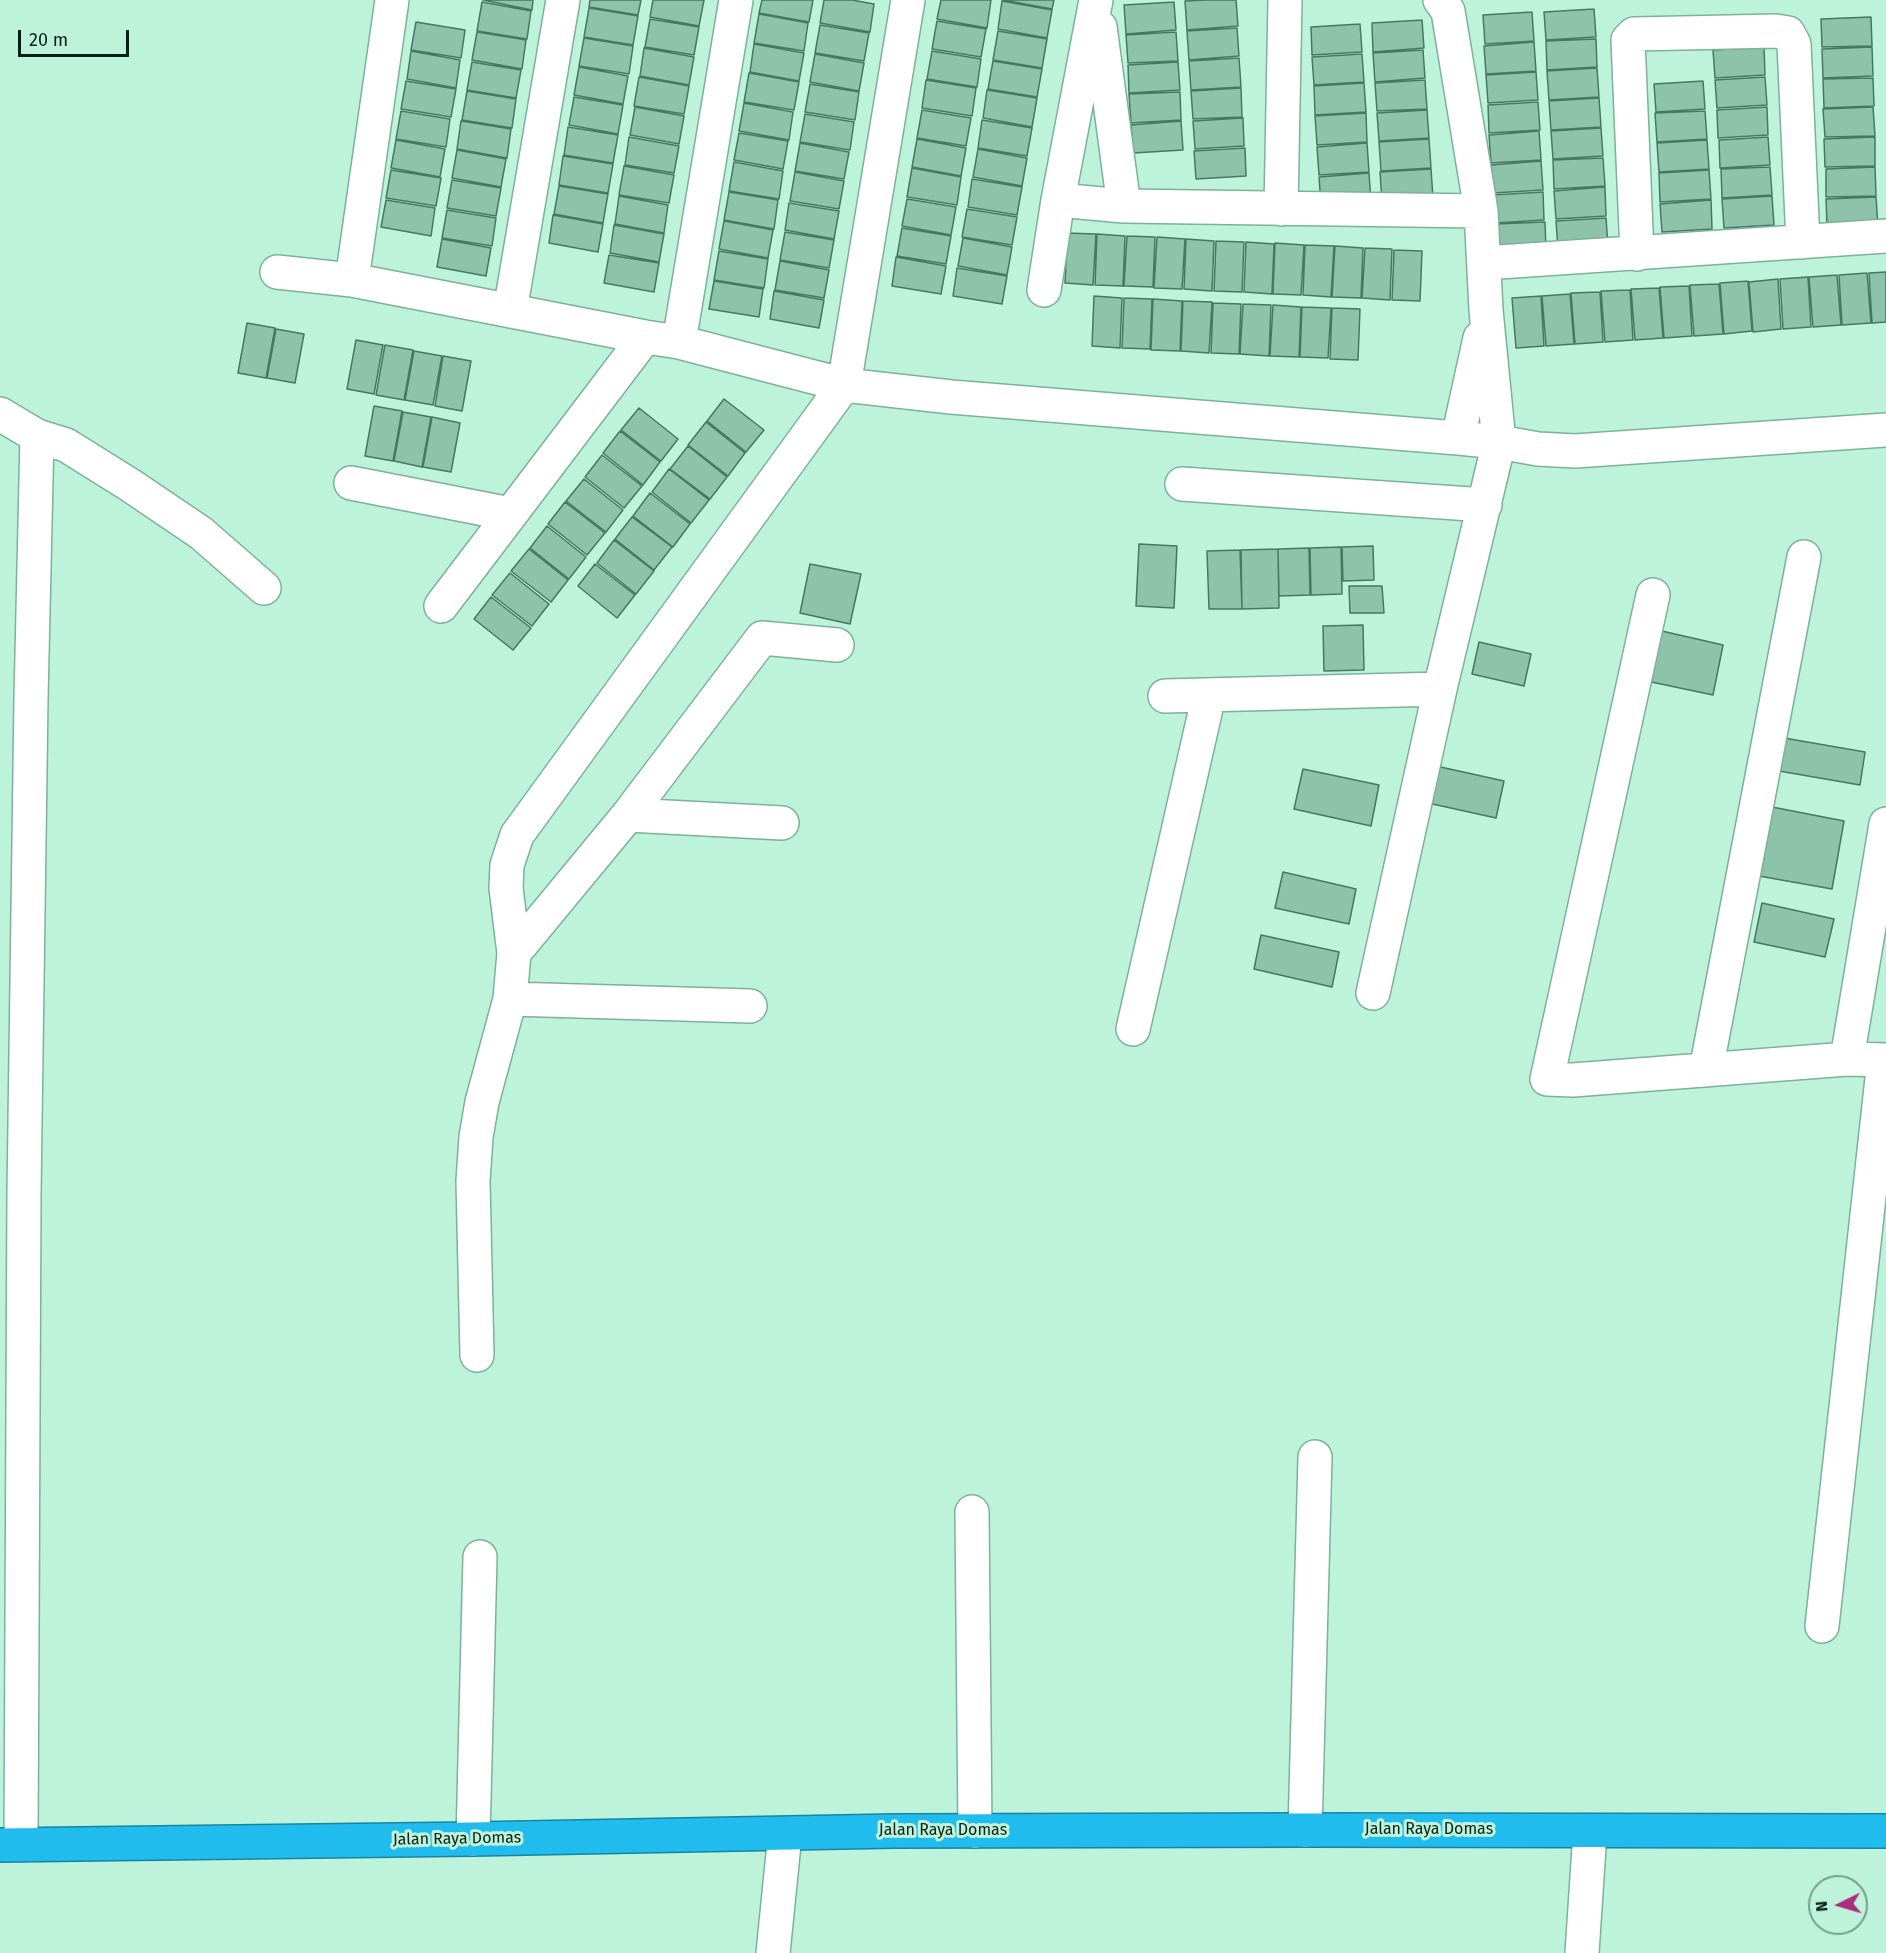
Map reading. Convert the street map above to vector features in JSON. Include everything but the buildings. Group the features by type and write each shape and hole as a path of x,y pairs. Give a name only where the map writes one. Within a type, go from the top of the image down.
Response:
{"highway":[{"name":"Jalan Raya Domas","path":"11,1845 975,1831 1886,1831"}],"street":[{"path":"352,280 392,0"},
{"path":"510,311 563,0"},
{"path":"679,342 736,0"},
{"path":"477,1354 473,1181 476,1137 482,1102 510,999 514,952 506,888 507,865 517,835 844,385 908,0"},
{"path":"1044,290 1058,200 1097,0"},
{"path":"1097,0 1124,206"},
{"path":"1281,209 1285,0"},
{"path":"1373,993 1440,689 1499,442 1486,310 1481,211 1448,11 1440,0"},
{"path":"1637,254 1628,40 1634,34 1776,31 1788,33 1794,44 1803,242"},
{"path":"1058,200 1124,206 1481,211"},
{"path":"1484,263 1886,236"},
{"path":"277,272 352,280 645,338 679,342 844,385 951,397 1458,438 1538,449 1575,451 1886,430"},
{"path":"1458,438 1486,310"},
{"path":"441,606 645,338"},
{"path":"0,414 37,436 66,445 130,485 201,533 264,588"},
{"path":"11,1845 12,1194 30,710 37,436"},
{"path":"351,483 510,514"},
{"path":"1182,484 1485,505"},
{"path":"1706,1070 1804,557"},
{"path":"1653,595 1547,1079 1573,1080 1847,1059 1885,1060 1822,1626"},
{"path":"514,952 628,815 762,638 837,645"},
{"path":"1165,696 1440,689"},
{"path":"1133,1029 1209,695"},
{"path":"628,815 782,823"},
{"path":"1847,1059 1886,824"},
{"path":"510,999 750,1006"},
{"path":"1305,1830 1315,1457"},
{"path":"972,1512 975,1831"},
{"path":"473,1839 480,1557"},
{"path":"1582,1953 1590,1832"},
{"path":"773,1953 785,1834"}]}
